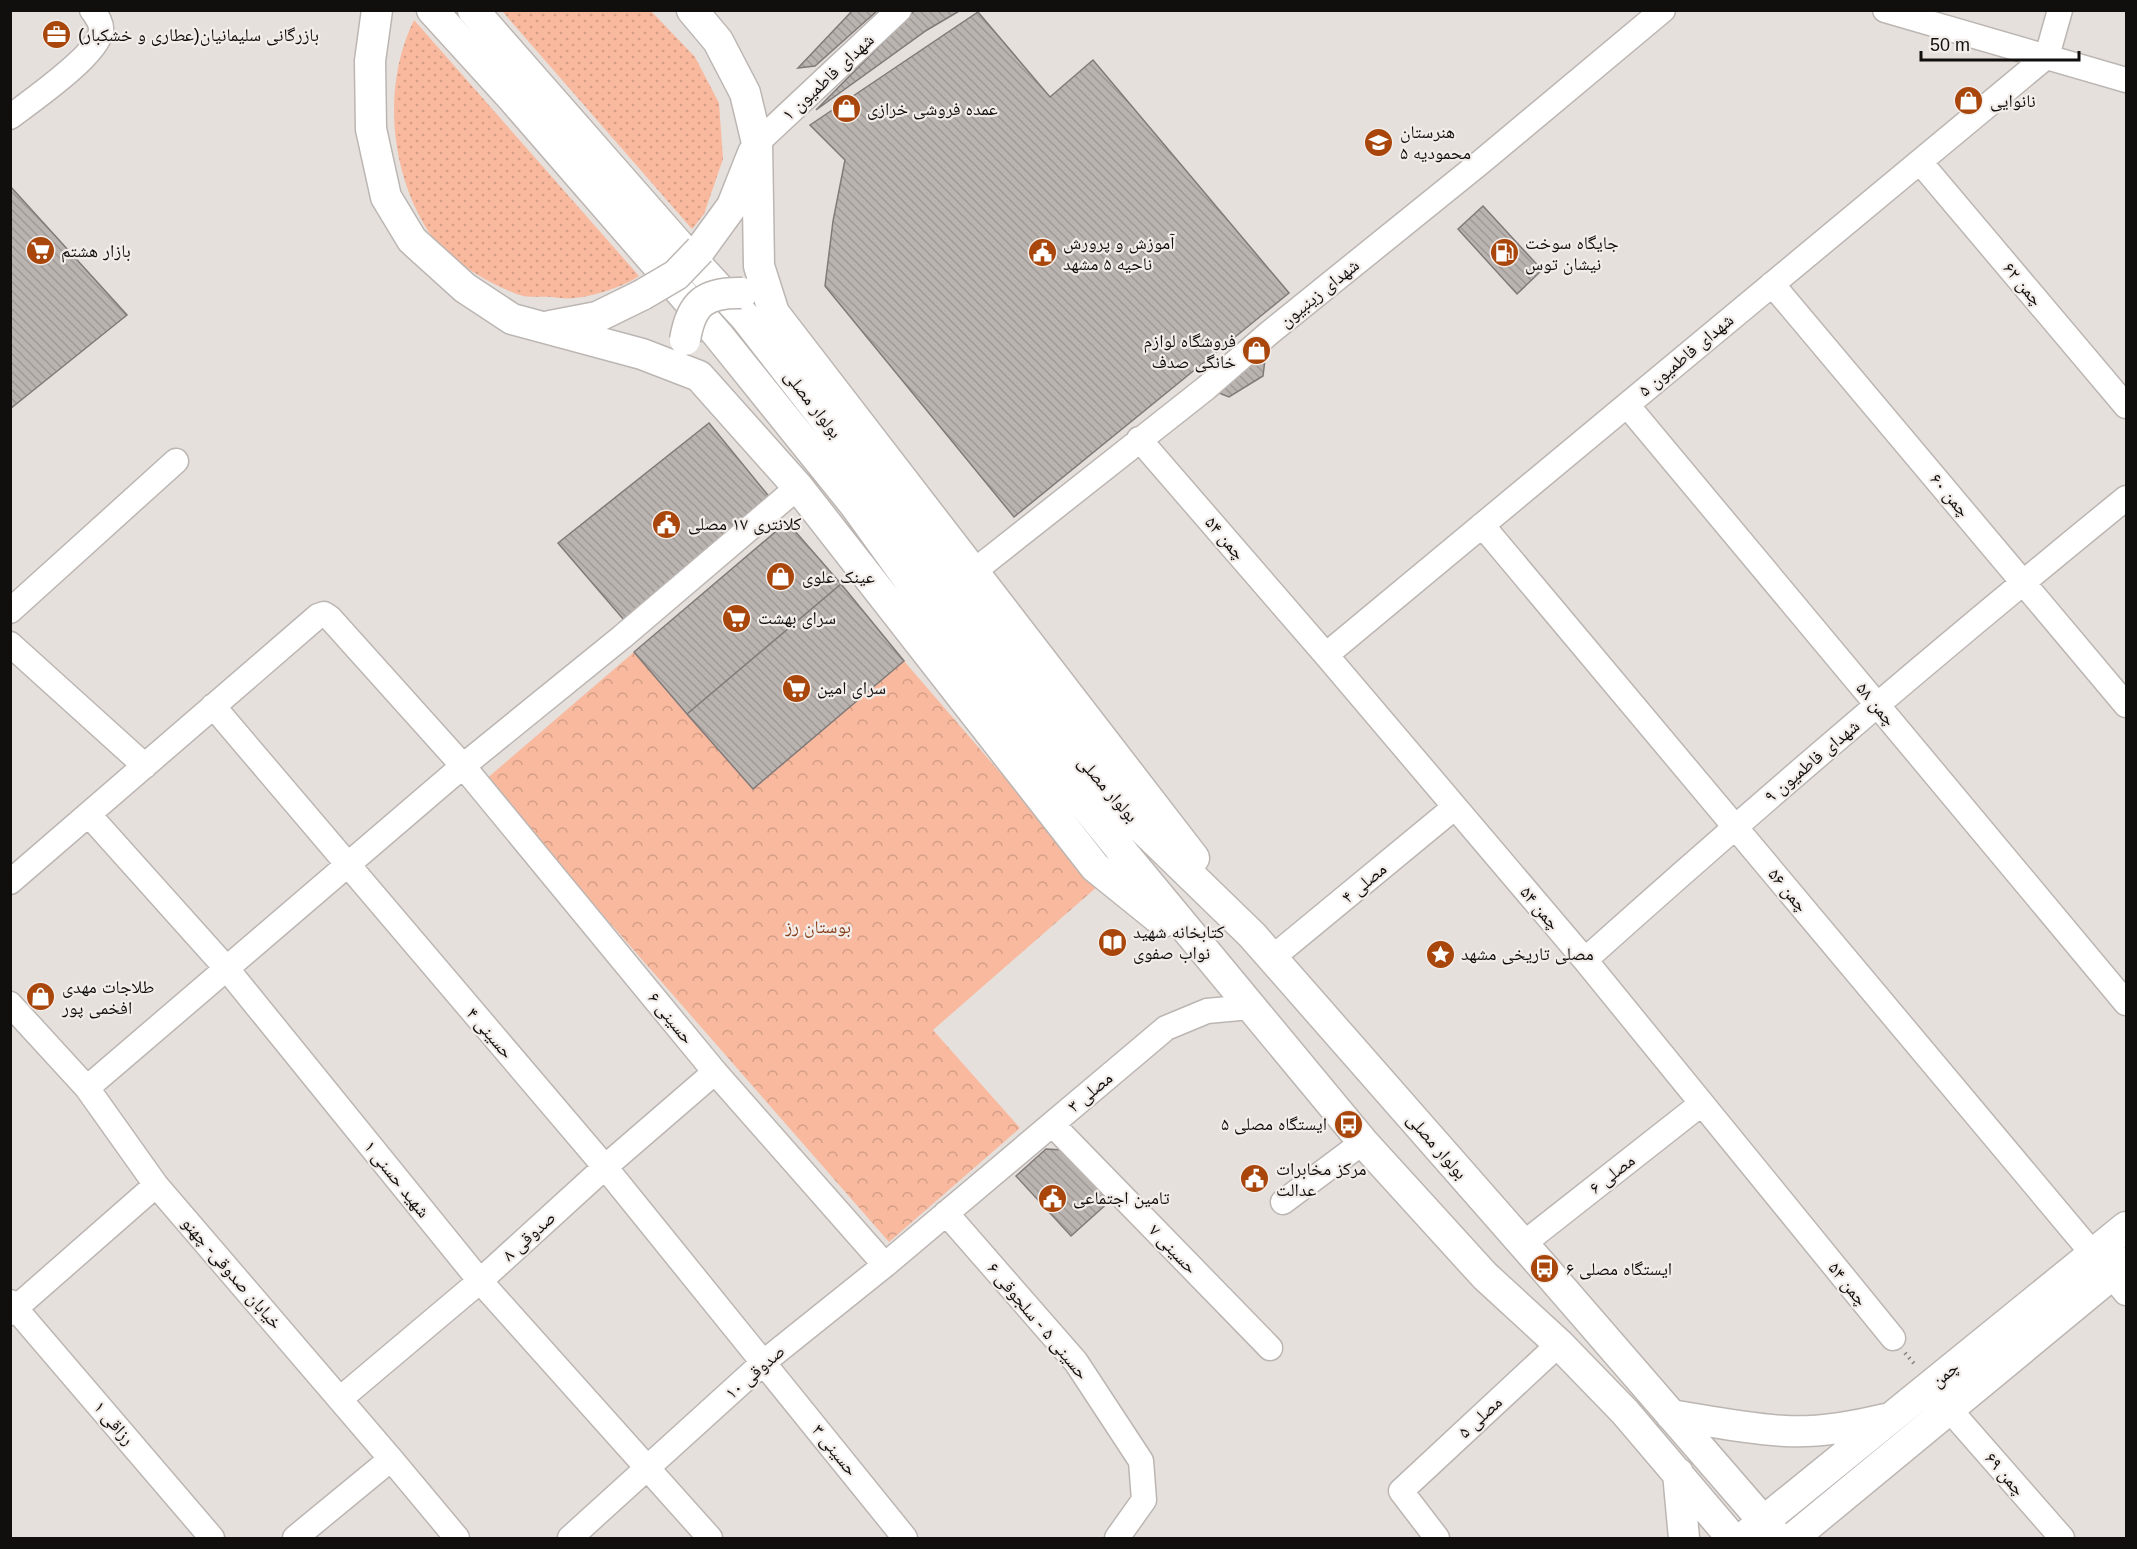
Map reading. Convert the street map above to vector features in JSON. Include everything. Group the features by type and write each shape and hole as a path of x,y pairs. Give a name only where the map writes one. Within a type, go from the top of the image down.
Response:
{"main road":[{"path":"377,10 370,61 371,129 386,198 412,240 465,288 512,319 642,354 699,376"},
{"name":"بولوار مصلی","path":"432,10 513,99 718,335 854,504 963,655 1215,965 1363,1142 1485,1276 1558,1344 1625,1412 1732,1539"},
{"name":"بولوار مصلی","path":"473,10 678,244 745,316 878,488 989,641 1116,803 1252,935 1671,1415 1761,1533"},
{"path":"692,10 718,41 744,93 757,143 759,266 774,313 1252,935"},
{"path":"544,327 597,317 676,275 700,250 732,206 757,143"},
{"path":"774,313 742,293 721,292 702,302 688,319 685,340 699,376 798,487 1095,867 1215,965"},
{"name":"چمن","path":"1793,1539 2114,1271 2127,1227"},
{"path":"1485,1276 1523,1244"},
{"name":"چمن","path":"1761,1533 1890,1418 1931,1385 2114,1271"},
{"path":"1671,1415 1786,1431 1852,1427 1890,1418"},
{"path":"1678,1473 1684,1539"}],"street":[{"path":"10,117 69,72 91,50 100,38 102,28 92,10"},
{"name":"شهدای فاطمیون ۱","path":"757,143 899,10"},
{"name":"شهدای زینبیون","path":"973,572 1206,388 1268,334 1481,162 1663,10"},
{"path":"1885,10 2116,76 2127,100"},
{"path":"2047,56 2060,10"},
{"name":"شهدای فاطمیون ۵","path":"1326,655 2047,56"},
{"name":"چمن ۶۲","path":"1920,162 2127,406"},
{"name":"چمن ۶۰","path":"1772,284 2127,705"},
{"name":"چمن ۵۸","path":"1627,405 2127,1003"},
{"name":"چمن ۵۴","path":"1139,440 1326,655 1585,960 1893,1338"},
{"path":"10,611 176,461"},
{"path":"87,1088 463,766 622,637 798,487"},
{"name":"شهدای فاطمیون ۹","path":"1585,960 1734,826 2023,582 2127,498"},
{"name":"چمن ۵۶","path":"1482,525 1734,826 2114,1271"},
{"name":"حسینی ۶","path":"213,706 318,616 324,614 338,626 463,766 715,1072 885,1265"},
{"path":"10,644 145,766"},
{"path":"10,882 213,706"},
{"name":"حسینی ۴","path":"213,706 605,1167 764,1362"},
{"name":"مصلی ۴","path":"1272,958 1455,807"},
{"name":"شهید حسنی ۱","path":"89,814 226,969 480,1281 710,1539"},
{"name":"خیابان صدوقی- چهنو","path":"10,1004 87,1088 156,1185 457,1539"},
{"name":"مصلی ۳","path":"946,1213 1166,1028 1207,1011 1250,1006"},
{"name":"صدوقی ۸","path":"340,1399 480,1281 605,1167 715,1072"},
{"name":"مصلی ۶","path":"1523,1244 1701,1104"},
{"name":"حسینی ۷","path":"1052,1124 1270,1348"},
{"path":"1283,1202 1363,1142"},
{"path":"12,1308 156,1185"},
{"name":"صدوقی ۱۰","path":"570,1539 764,1362 946,1213"},
{"name":"حسینی ۵ - سلجوقی ۶","path":"946,1213 1076,1362 1141,1461 1144,1500 1118,1539"},
{"name":"رزاقی ۱","path":"12,1308 212,1539"},
{"name":"مصلی ۵","path":"1437,1539 1401,1491 1558,1344"},
{"name":"حسینی ۳","path":"764,1362 905,1539"},
{"name":"چمن ۶۹","path":"1949,1409 2061,1539"},
{"path":"295,1539 391,1459"}],"path":[{"path":"1893,1338 1931,1385"}],"green space":[{"path":"502,11 651,11 695,57 719,103 723,159 704,214 692,229"},
{"path":"414,20 639,276 617,287 583,297 524,296 498,286 473,272 440,246 418,214 407,188 399,160 395,131 394,102 397,74"},
{"name":"بوستان رز","path":"634,652 753,788 904,661 1098,886 933,1030 1020,1128 889,1242 485,780"}],"building":[{"path":"853,10 878,10 815,66 798,68"},
{"path":"915,10 961,10 927,30 816,110"},
{"name":"آموزش و پرورش ناحیه ۵ مشهد","path":"978,12 1050,97 1093,60 1289,293 1014,517 825,286 833,221 845,160 810,125"},
{"name":"بازار هشتم","path":"10,186 127,315 10,409"},
{"path":"1483,206 1542,270 1517,294 1458,229"},
{"name":"فروشگاه لوازم خانگی صدف","path":"1268,334 1263,376 1229,397 1206,388"},
{"name":"کلانتری ۱۷ مصلی","path":"709,423 776,505 630,627 558,543"},
{"name":"سرای بهشت","path":"787,522 841,584 687,714 634,652"},
{"name":"سرای امین","path":"841,584 904,661 753,789 687,714"},
{"path":"1046,1149 1063,1150 1110,1201 1071,1236 1016,1176"}],"place":[{"name":"بازرگانی سلیمانیان(عطاری و خشکبار)","path":"57,35"},
{"name":"نانوایی","path":"1969,101"},
{"name":"عمده فروشی خرازی","path":"846,109"},
{"name":"هنرستان محمودیه ۵","path":"1379,142"},
{"name":"بازار هشتم","path":"40,251"},
{"name":"آموزش و پرورش ناحیه ۵ مشهد","path":"1042,253"},
{"name":"جایگاه سوخت نیشان توس","path":"1504,253"},
{"name":"فروشگاه لوازم خانگی صدف","path":"1257,351"},
{"name":"کلانتری ۱۷ مصلی","path":"667,524"},
{"name":"عینک علوی","path":"781,577"},
{"name":"سرای بهشت","path":"737,618"},
{"name":"سرای امین","path":"796,688"},
{"name":"کتابخانه شهید نواب صفوی","path":"1112,942"},
{"name":"مصلی تاریخی مشهد","path":"1440,954"},
{"name":"طلاجات مهدی افخمی پور","path":"41,997"},
{"name":"ایستگاه مصلی ۵","path":"1348,1124"},
{"name":"مرکز مخابرات عدالت","path":"1255,1179"},
{"name":"تامین اجتماعی","path":"1052,1198"},
{"name":"ایستگاه مصلی ۶","path":"1545,1269"}]}
